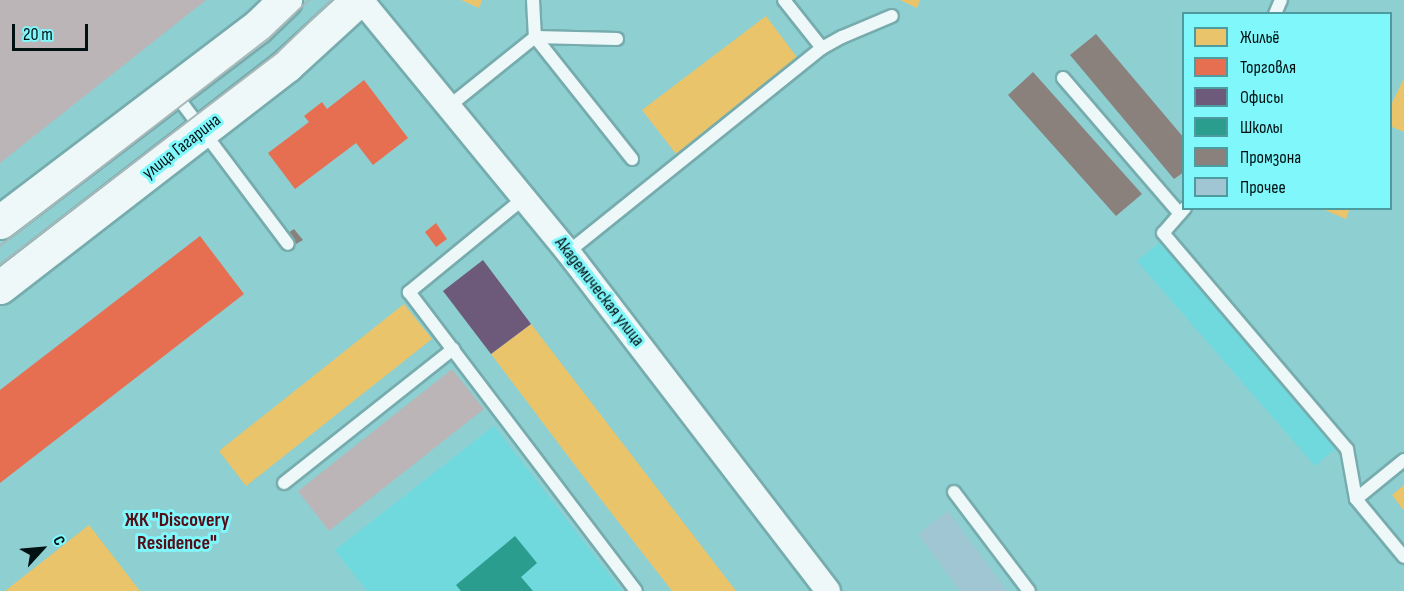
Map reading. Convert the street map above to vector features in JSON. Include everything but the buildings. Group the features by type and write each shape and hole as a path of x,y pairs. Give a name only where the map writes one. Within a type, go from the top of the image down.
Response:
{"main road":[{"path":"0,222 257,27 285,0"},
{"name":"улица Гагарина","path":"0,287 287,65 359,0"}],"street":[{"name":"Академическая улица","path":"359,0 568,252 828,591"}],"lane":[{"path":"533,0 535,37 632,159"},
{"path":"784,0 822,48"},
{"path":"568,252 822,48 892,16"},
{"path":"448,107 535,37 616,39"},
{"path":"1063,78 1182,210"},
{"path":"172,90 288,244"},
{"path":"524,198 409,292 636,591"},
{"path":"1183,211 1164,233 1347,449 1356,499 1404,557"},
{"path":"284,483 453,349"},
{"path":"1356,499 1404,460"},
{"path":"954,492 1029,591"}],"shaded area":[{"path":"0,0 206,0 0,163"},
{"path":"1160,242 1337,447 1315,466 1137,261"},
{"path":"452,369 484,409 329,531 298,491"},
{"path":"494,426 622,591 367,591 335,550"}],"tram line":[{"path":"0,246 267,40 309,0"},
{"path":"0,265 277,53 332,0"}],"district":[{"name":"ЖК \"Discovery Residence\"","path":"177,532"}]}
